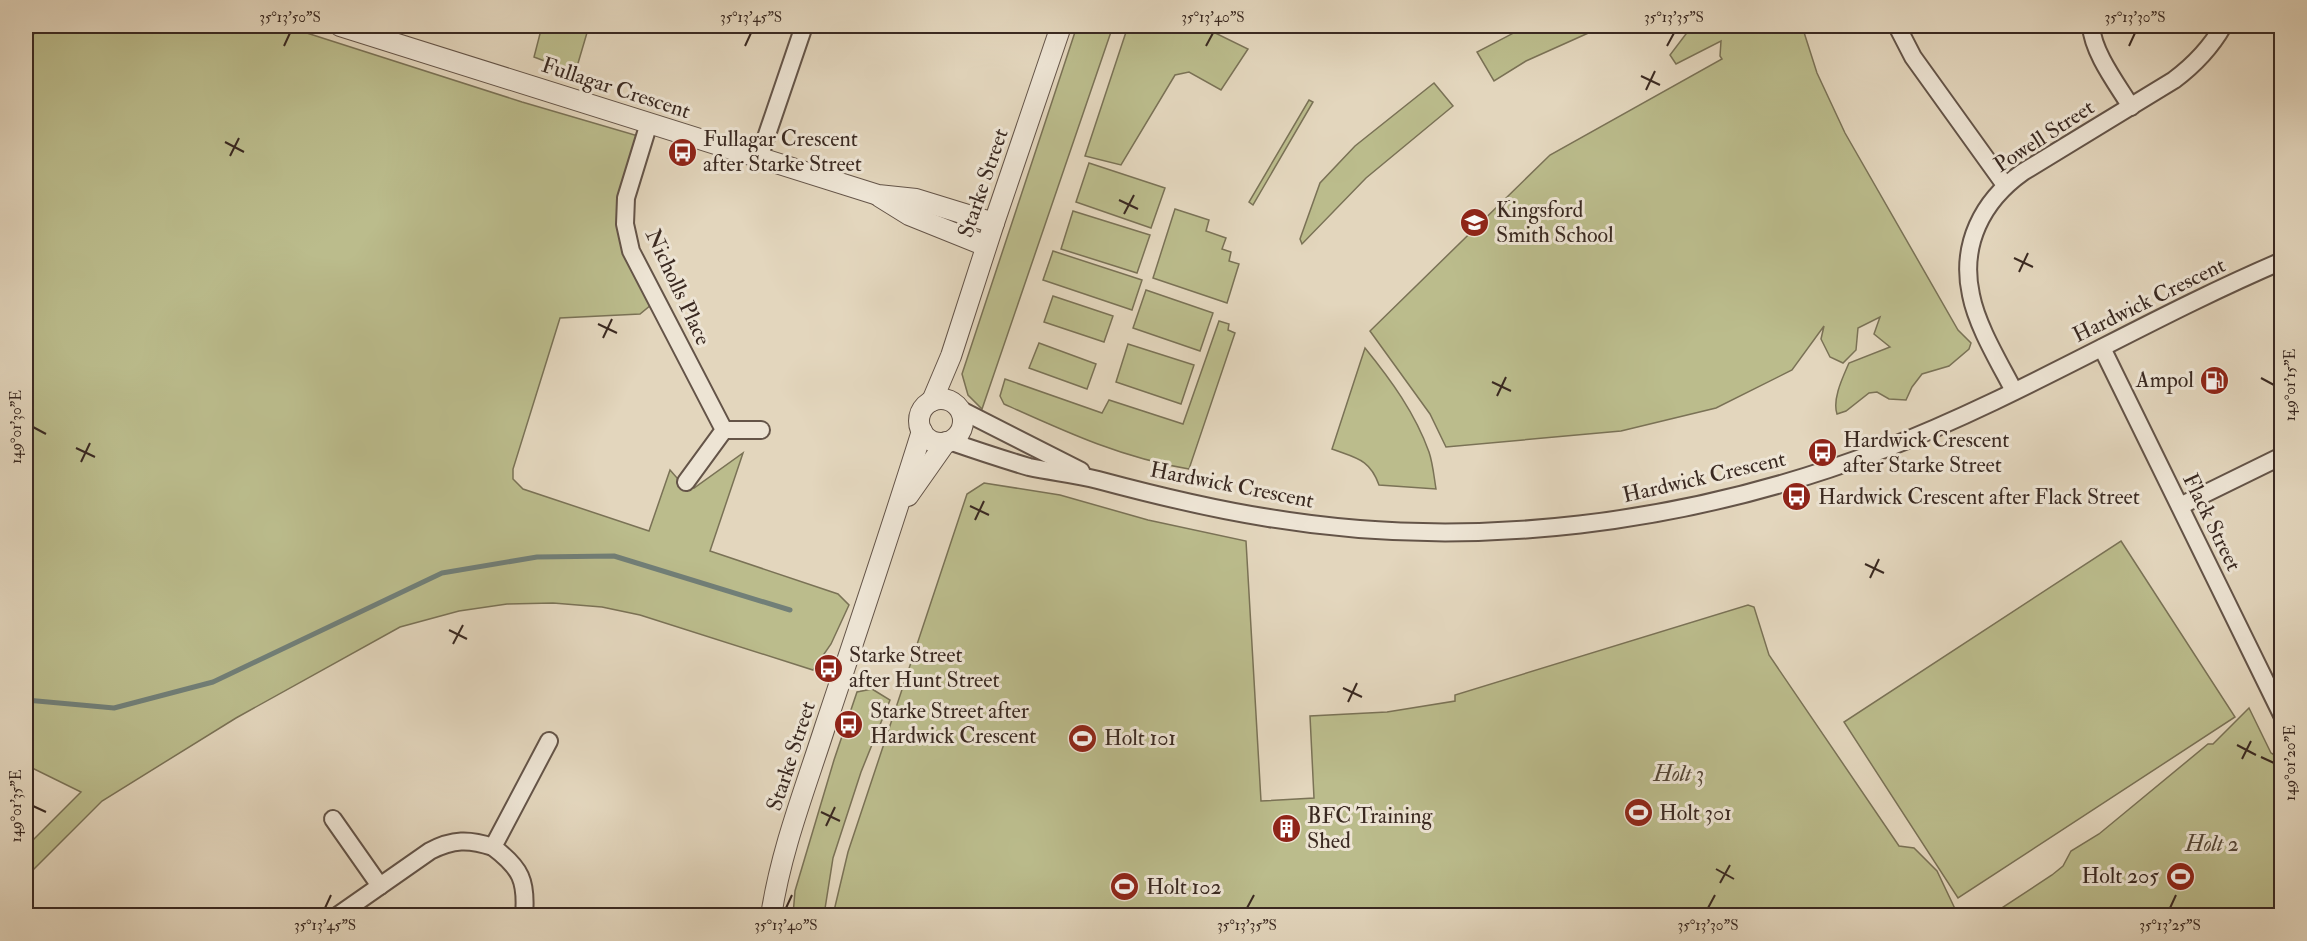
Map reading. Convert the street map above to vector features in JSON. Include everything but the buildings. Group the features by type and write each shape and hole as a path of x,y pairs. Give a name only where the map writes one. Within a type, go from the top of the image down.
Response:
{"street":[{"name":"Fullagar Crescent","path":"340,26 878,195 916,199 994,223"},
{"path":"759,158 804,26"},
{"name":"Starke Street","path":"932,401 951,356 1061,26"},
{"path":"1897,26 1913,57 2005,185"},
{"path":"2091,26 2091,36 2099,54 2131,107"},
{"name":"Powell Street","path":"2014,391 1979,320 1971,296 1967,267 1971,240 1985,210 2005,185 2174,81 2208,48 2223,26"},
{"name":"Nicholls Place","path":"650,123 627,198 625,224 631,251 724,430"},
{"name":"Fullagar Crescent","path":"878,195 909,215 986,246"},
{"name":"Hardwick Crescent","path":"947,442 1031,467 1094,479 1196,505 1261,517 1366,529 1465,531 1594,523 1664,512 1737,496 1786,483 1886,449 2014,391 2282,261"},
{"name":"Flack Street","path":"2102,348 2280,713"},
{"name":"Starke Street","path":"951,356 956,405"},
{"path":"946,399 956,405 962,417 962,427 957,435 947,442 928,439 922,431 919,419 921,412 932,401 946,399"},
{"name":"Hardwick Crescent","path":"956,405 982,422 1040,448 1094,479"},
{"path":"686,482 724,430 761,430"},
{"name":"Starke Street","path":"771,915 775,891 797,809 922,431"},
{"name":"Starke Street","path":"897,511 947,442"},
{"path":"2180,506 2282,456"},
{"path":"494,847 549,741"},
{"path":"333,819 380,886"},
{"path":"338,915 430,851 446,843 464,840 494,847 509,859 521,875 526,893 524,915"}],"green space":[{"path":"38,26 285,26 522,102 645,138 625,224 657,300 640,314 560,318 513,469 513,479 523,489 649,531 670,470 677,478 694,488 743,453 710,551 838,594 849,605 831,644 813,670 640,615 602,607 553,603 507,604 459,611 400,627 236,718 102,801 26,877 26,847 81,792 26,765 26,49"},
{"path":"542,26 589,26 576,70 573,72 534,57"},
{"path":"1077,26 1113,26 982,409 968,395 962,374"},
{"path":"1128,26 1201,26 1248,49 1221,90 1189,72 1175,75 1121,165 1085,156"},
{"path":"1527,26 1604,26 1526,61 1494,81 1477,52"},
{"path":"1692,26 1802,26 1817,73 1845,133 1958,330 1971,343 1969,349 1949,366 1922,374 1906,400 1889,399 1877,392 1869,393 1846,411 1837,414 1837,395 1849,363 1890,347 1874,334 1880,317 1858,328 1856,350 1843,363 1830,357 1821,339 1824,326 1792,370 1716,408 1621,431 1446,447 1430,414 1370,331 1550,155 1722,59 1720,56 1721,41 1676,64 1670,55"},
{"path":"1434,83 1453,106 1366,178 1302,244 1300,239 1320,183 1355,146"},
{"path":"1309,100 1313,102 1253,205 1249,202"},
{"path":"1089,163 1165,188 1151,228 1076,202"},
{"path":"1175,209 1209,220 1206,231 1226,238 1222,249 1231,252 1229,261 1239,264 1227,303 1153,278"},
{"path":"1073,211 1150,235 1137,273 1061,249"},
{"path":"1053,251 1142,280 1132,310 1043,280"},
{"path":"1146,290 1213,313 1200,351 1133,328"},
{"path":"1053,296 1113,316 1104,342 1044,322"},
{"path":"1219,321 1229,324 1228,330 1235,333 1189,469 1141,458 1095,443 1004,404 1000,396 1005,379 1102,413 1109,400 1183,424"},
{"path":"1039,343 1096,364 1087,389 1029,368"},
{"path":"1128,344 1194,365 1181,404 1116,382"},
{"path":"1365,348 1393,385 1417,424 1430,457 1436,489 1379,485 1367,465 1355,457 1332,449"},
{"name":"Holt 3","path":"984,483 1060,495 1148,520 1246,541 1261,801 1314,798 1310,716 1387,712 1455,701 1455,695 1748,605 1754,607 1769,655 1899,846 1914,848 1937,871 1957,913 1961,915 833,915 848,852 967,494"},
{"path":"2121,541 2235,717 1958,898 1844,722"},
{"path":"872,689 890,700 861,772 833,858 824,915 793,915 795,891 857,692"},
{"name":"Holt 2","path":"2249,708 2271,753 2281,759 2281,915 1991,915 2052,875 2063,866 2071,851 2099,834 2208,744 2213,744"}],"waterway":[{"path":"26,700 114,708 213,682 442,573 537,557 614,556 790,610"}],"place":[{"name":"Fullagar Crescent after Starke Street","path":"682,152"},
{"name":"Kingsford Smith School","path":"1475,223"},
{"name":"Ampol","path":"2215,380"},
{"name":"Hardwick Crescent after Starke Street","path":"1822,453"},
{"name":"Hardwick Crescent after Flack Street","path":"1797,497"},
{"name":"Starke Street after Hunt Street","path":"828,668"},
{"name":"Starke Street after Hardwick Crescent","path":"849,724"},
{"name":"Holt 101","path":"1083,738"},
{"name":"Holt 301","path":"1638,813"},
{"name":"BFC Training Shed","path":"1286,829"},
{"name":"Holt 205","path":"2180,876"},
{"name":"Holt 102","path":"1125,887"}]}
